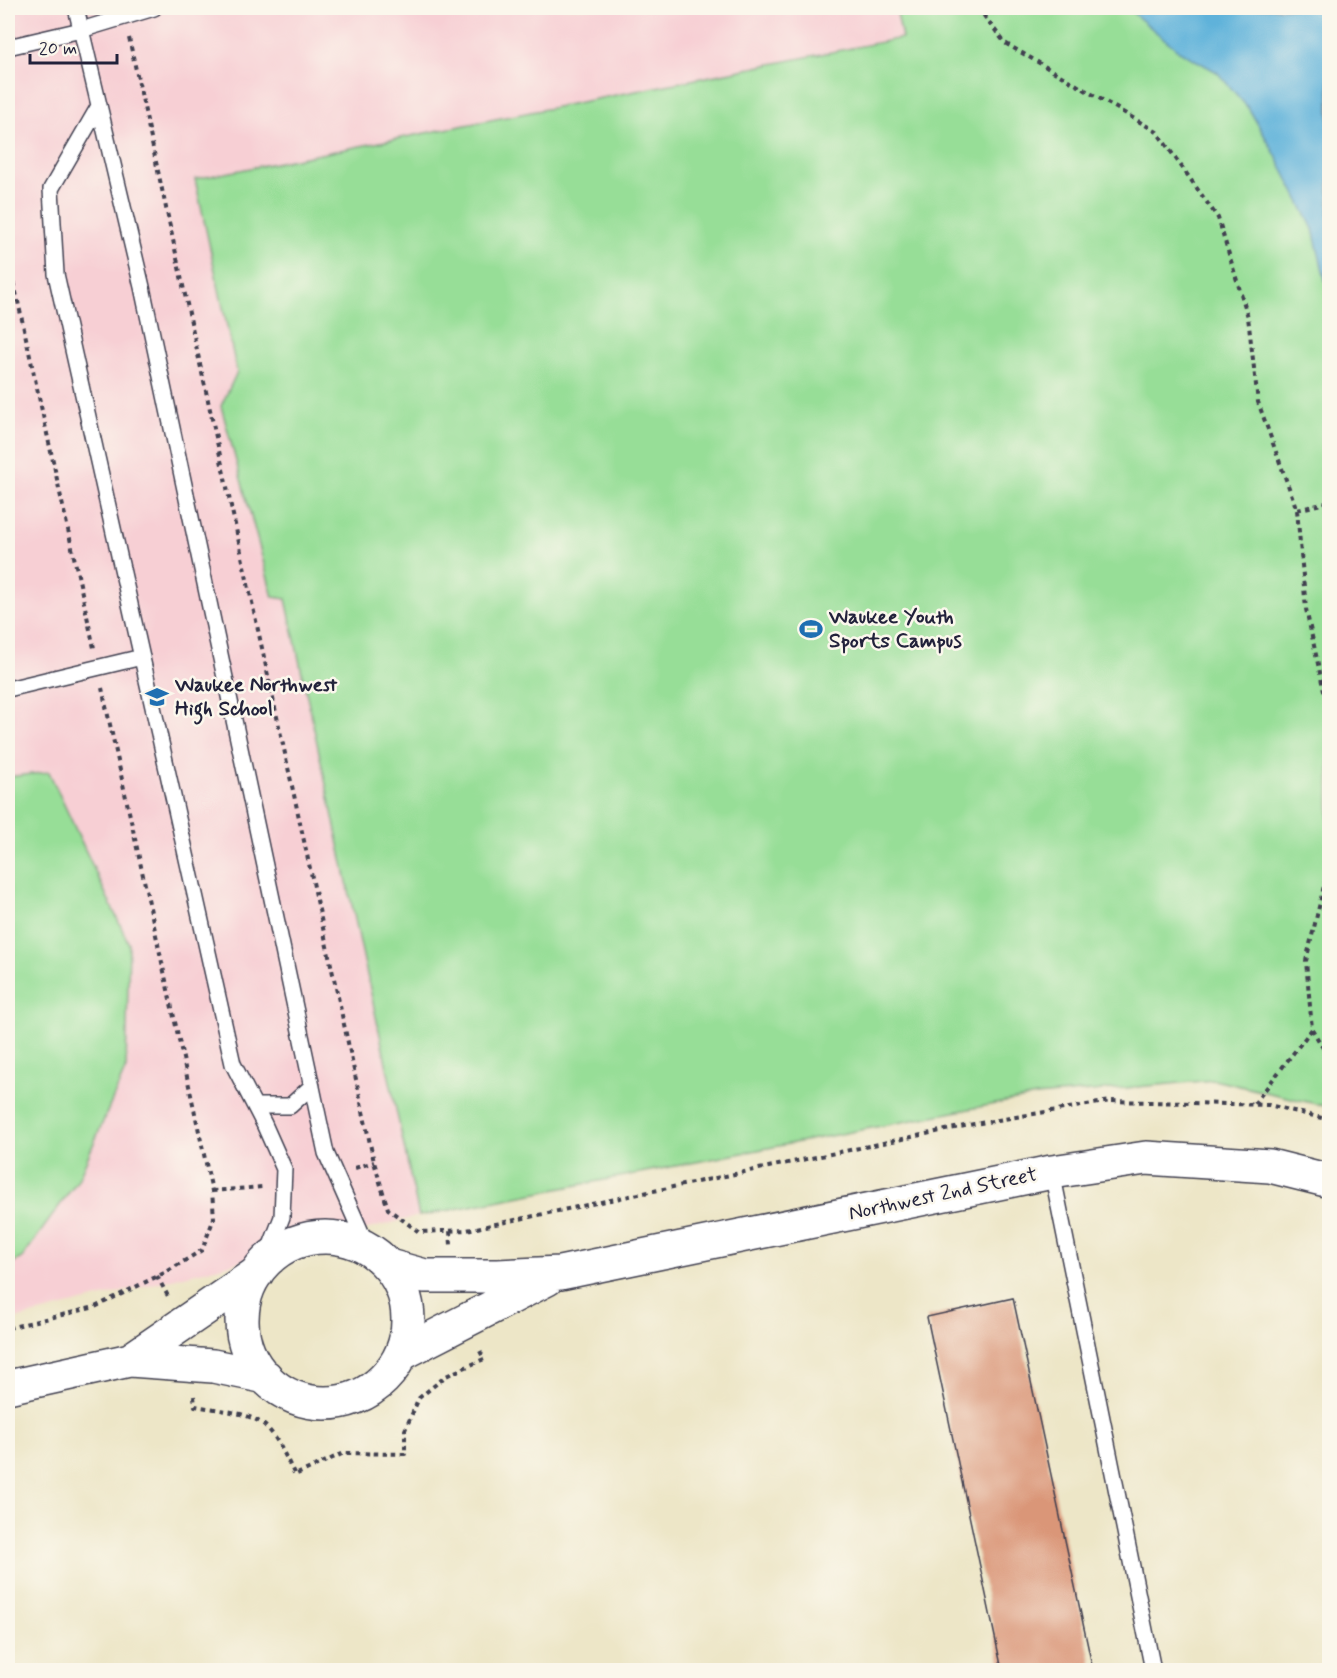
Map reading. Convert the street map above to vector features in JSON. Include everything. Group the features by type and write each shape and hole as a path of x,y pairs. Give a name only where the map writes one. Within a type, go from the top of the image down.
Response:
{"street":[{"name":"Northwest 2nd Street","path":"130,1360 261,1267 287,1245 314,1236 342,1238 379,1257 425,1276 560,1273 1052,1172 1146,1158 1270,1166 1329,1181"},
{"name":"Northwest 2nd Street","path":"261,1267 249,1285 242,1312 244,1339 254,1364 272,1384 296,1398 322,1403 349,1400 373,1388 392,1369 405,1345 408,1318 404,1291 379,1257"},
{"name":"Northwest 2nd Street","path":"400,1354 560,1273"},
{"name":"Northwest 2nd Street","path":"8,1387 130,1360 213,1366 266,1377"}],"lane":[{"path":"76,8 142,287 327,1153 379,1257"},
{"path":"8,47 81,30 154,8"},
{"path":"99,106 51,189 56,274 233,1065 284,1169 282,1217 261,1267"},
{"path":"8,689 142,657"},
{"path":"255,1106 290,1106 312,1086"},
{"path":"1052,1172 1153,1671"}],"path":[{"path":"978,8 1005,43 1157,132 1218,218 1248,317 1258,402 1297,510 1306,609 1329,719"},
{"path":"124,18 374,1162 388,1209 419,1232 467,1230 974,1124 1110,1101 1269,1106 1329,1120"},
{"path":"8,1328 95,1307 168,1271 202,1250 214,1218 212,1191 10,265"},
{"path":"1297,510 1329,502"},
{"path":"1329,861 1306,961 1312,1029 1329,1060"},
{"path":"1253,1105 1312,1029"},
{"path":"195,1407 236,1413 263,1425 281,1448 295,1475 344,1453 405,1454 405,1430 419,1398 446,1376 484,1359"}],"shaded area":[{"name":"Waukee Northwest High School","path":"8,8 896,8 903,38 195,179 419,1216 8,1321"}],"green space":[{"name":"Waukee Youth Sports Campus","path":"896,8 1329,8 1329,1107 1214,1080 1036,1096 419,1216 286,599 273,597 221,406 237,372 195,179 902,38"},
{"path":"49,772 129,944 126,1068 78,1180 22,1258 8,1265 8,777"}],"water":[{"path":"1127,8 1329,8 1329,296 1313,229 1274,152 1249,109 1217,72 1179,51"}],"building":[{"path":"1013,1298 1093,1670 1002,1670 927,1317"}],"place":[{"name":"Waukee Youth Sports Campus","path":"811,629"},
{"name":"Waukee Northwest High School","path":"157,697"}]}
